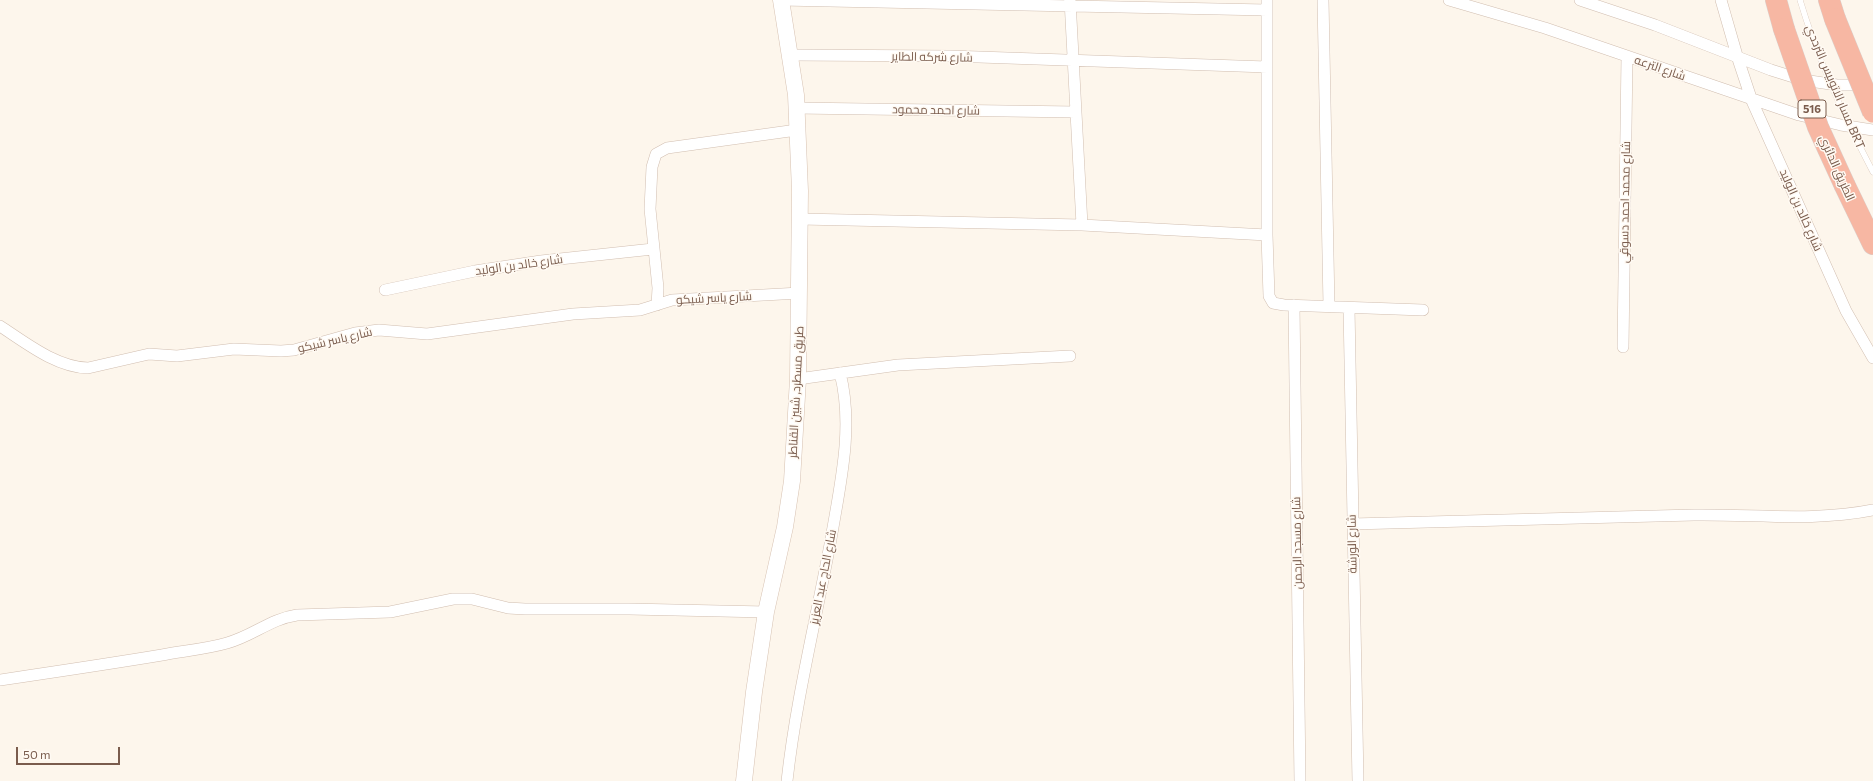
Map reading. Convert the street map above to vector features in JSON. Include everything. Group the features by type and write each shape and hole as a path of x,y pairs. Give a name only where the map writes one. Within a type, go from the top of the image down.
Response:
{"highway":[{"name":"الطريق الدائري","path":"1776,0 1784,29 1818,127 1873,244"},
{"path":"1832,10 1873,112"}],"main road":[{"name":"طريق مسطرد, شبين القناطر","path":"744,781 754,692 766,612 785,528 792,481 803,379 796,108 790,55 781,0"}],"street":[{"path":"781,0 1267,5 1268,296 1273,303 1294,305 1423,310"},
{"path":"1323,0 1329,306"},
{"name":"شارع الترعه","path":"1449,0 1545,28 1752,101 1799,116 1873,130"},
{"path":"1580,0 1656,25 1738,59 1803,80 1837,85 1873,85"},
{"name":"شارع خالد بن الوليد","path":"1721,0 1752,101 1846,311 1873,358"},
{"path":"1070,3 1082,225"},
{"name":"شارع شركه الطاير","path":"790,55 950,56 1267,67"},
{"name":"شارع محمد احمد دسوقي","path":"1623,348 1627,56"},
{"name":"شارع احمد محمود","path":"796,108 1076,112"},
{"path":"657,305 658,288 650,208 652,167 656,154 667,148 797,130"},
{"path":"800,219 1082,225 1267,235"},
{"name":"شارع خالد بن الوليد","path":"385,290 482,270 541,261 653,250"},
{"name":"شارع ياسر شيكو","path":"0,326 28,345 62,363 78,368 88,368 149,354 178,356 234,349 281,351 294,350 355,333 379,330 427,334 573,314 640,310 672,300 800,293"},
{"name":"شارع مسجد الرحمن","path":"1294,305 1300,781"},
{"name":"شارع الورشة","path":"1349,308 1358,781"},
{"path":"803,379 898,365 1070,356"},
{"name":"شارع الحاج عبد العزيز","path":"787,781 799,697 840,487 846,406 844,390 835,374"},
{"path":"1352,524 1582,517 1728,515 1805,516 1873,510"},
{"path":"0,680 115,663 228,643 251,634 282,617 297,615 390,612 453,600 472,599 508,608 525,609 629,609 766,612"}],"lane":[{"name":"مسار الاتوبيس الترددي BRT","path":"1800,0 1810,33 1836,96 1873,172"}]}
